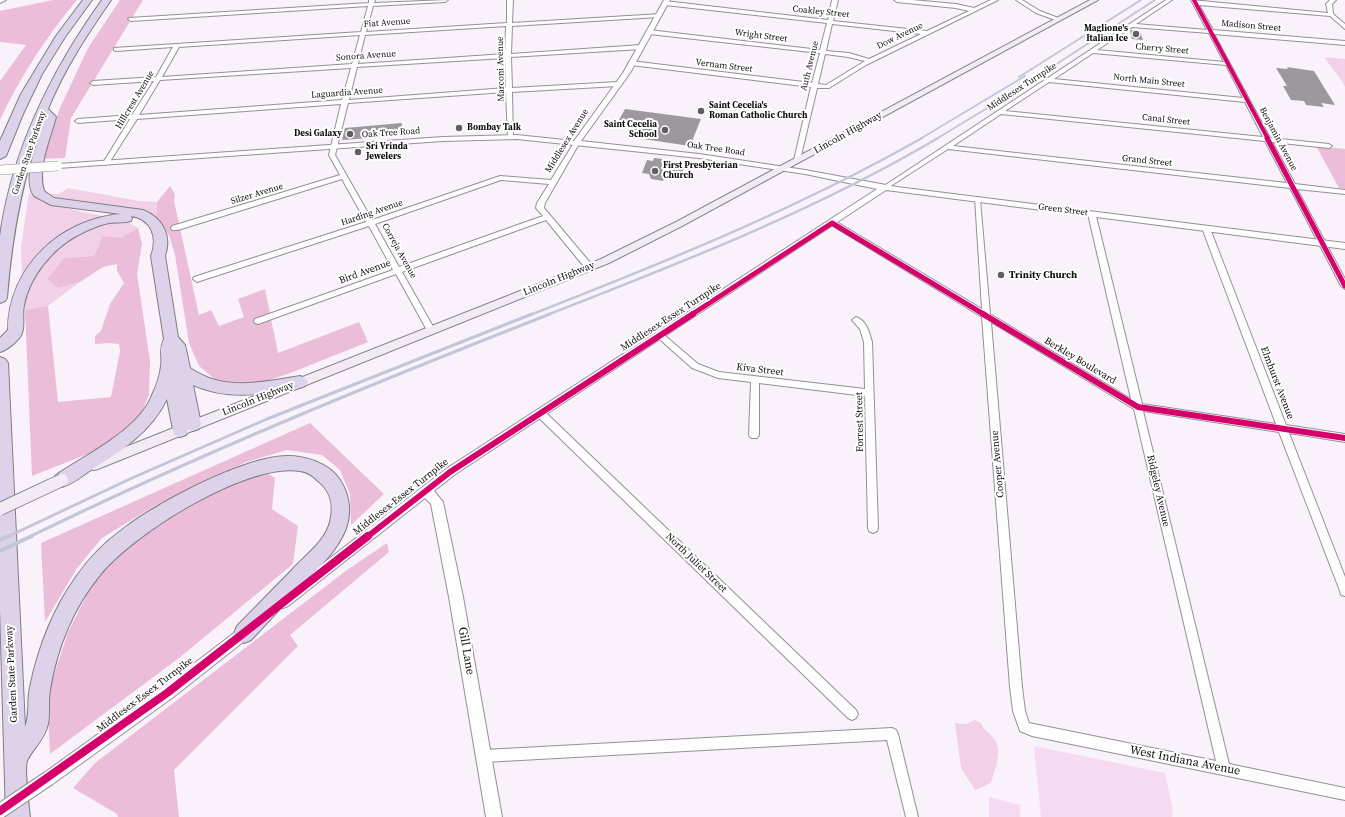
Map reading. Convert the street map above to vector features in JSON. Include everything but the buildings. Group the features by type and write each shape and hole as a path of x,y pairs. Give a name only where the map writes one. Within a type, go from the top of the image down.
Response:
{"highway":[{"path":"0,156 21,104 39,70 59,38 88,0"},
{"name":"Garden State Parkway","path":"0,298 4,250 13,200 28,150 43,110 70,54 85,29 107,0"},
{"path":"43,110 52,117 38,169 36,183 38,193 51,201 134,212 149,217 155,222 159,231 162,249 158,256 171,339 167,348 168,362 187,427"},
{"path":"0,347 15,332 18,303 34,268 49,250 70,234 103,220 120,218 134,220 146,227 152,252 158,256"},
{"path":"171,339 178,345 182,370 187,427"},
{"path":"62,480 132,432 148,417 162,393 168,362"},
{"name":"Garden State Parkway","path":"0,363 18,817"},
{"path":"182,370 198,382 226,389 251,388 300,382"},
{"path":"16,758 37,726 38,700 44,672 52,642 63,614 86,578 116,545 140,526 166,510 240,474 275,464 295,463 313,468 326,476 332,482 339,496 340,513 336,530 318,556 244,633"}],"main road":[{"name":"Lincoln Highway","path":"0,509 62,480 187,427 589,267 647,241 1095,0"}],"street":[{"path":"131,19 293,6 445,0"},
{"name":"Marconi Avenue","path":"510,0 508,56 510,138"},
{"name":"Auth Avenue","path":"797,160 835,0"},
{"path":"897,0 956,6 974,10"},
{"name":"Dow Avenue","path":"815,86 830,86 869,61 995,0"},
{"path":"1019,0 1038,12 1058,20"},
{"name":"Middlesex Turnpike","path":"884,188 947,148 1169,0"},
{"path":"1244,0 1249,8"},
{"path":"1334,0 1329,4 1331,14 1345,27"},
{"name":"Correja Avenue","path":"371,2 332,155 431,330"},
{"name":"Coakley Street","path":"666,2 927,33"},
{"name":"Middlesex Avenue","path":"589,267 542,211 540,206 577,142 618,84 641,47 666,2"},
{"path":"1195,2 1249,8 1331,14"},
{"name":"Benjamin Avenue","path":"1195,2 1345,286"},
{"name":"Fiat Avenue","path":"116,49 659,15"},
{"name":"Madison Street","path":"1132,25 1345,43"},
{"name":"Wright Street","path":"649,32 854,56 869,61"},
{"name":"Hillcrest Avenue","path":"106,163 158,79 177,45"},
{"name":"Sonora Avenue","path":"93,83 641,47"},
{"name":"Cherry Street","path":"1093,51 1228,64"},
{"name":"Vernam Street","path":"631,63 815,86"},
{"name":"North Main Street","path":"1050,80 1247,100"},
{"name":"Laguardia Avenue","path":"78,121 510,90 618,84"},
{"name":"Canal Street","path":"1001,112 1329,146"},
{"name":"Oak Tree Road","path":"0,170 443,139 517,137 577,142 699,156 782,168"},
{"name":"Grand Street","path":"947,148 1345,192"},
{"name":"Green Street","path":"782,168 884,188 1345,246"},
{"name":"Silzer Avenue","path":"175,228 344,176"},
{"name":"Harding Avenue","path":"197,279 371,223 500,178 553,182"},
{"name":"Middlesex-Essex Turnpike","path":"0,811 49,778 167,693 450,472 884,188"},
{"name":"Cooper Avenue","path":"977,200 1016,687 1019,711 1024,727"},
{"name":"Ridgeley Avenue","path":"1092,214 1224,769"},
{"name":"Bird Avenue","path":"258,321 547,217"},
{"name":"Berkley Boulevard","path":"832,223 1138,407 1345,438"},
{"name":"Elmhurst Avenue","path":"1206,228 1345,591"},
{"name":"Forrest Street","path":"856,320 864,328 868,338 873,528"},
{"name":"Kiva Street","path":"660,336 701,369 724,377 870,393"},
{"path":"754,435 755,381"},
{"name":"North Juliet Street","path":"540,413 852,714"},
{"name":"Gill Lane","path":"425,491 437,502 494,817"},
{"name":"West Indiana Avenue","path":"1024,727 1063,737 1345,794"},
{"path":"484,756 892,734 912,817"}],"shaded area":[{"path":"53,0 77,0 34,58 16,88 0,120 0,81 26,45 0,42 0,11"},
{"path":"120,0 143,0 71,118 65,158 43,159 60,108 88,48"},
{"path":"1324,57 1345,59 1345,87 1342,81"},
{"path":"1316,146 1345,149 1345,189 1339,188"},
{"path":"170,186 175,194 174,201 199,315 211,310 219,326 244,317 238,299 265,289 278,353 359,322 368,342 288,374 251,386 216,380 199,366 189,343 175,255 169,235 156,216 157,202"},
{"path":"68,188 139,201 157,202 156,216 130,208 73,202 47,194 59,194"},
{"path":"29,193 43,203 102,216 93,220 22,279 21,247"},
{"path":"118,222 129,223 138,228 121,238 98,246 94,256 64,258 47,279 58,288 80,282 48,306 25,310 27,297 36,276 53,252 76,235 89,229 103,224"},
{"path":"138,228 142,244 137,274 150,361 149,394 141,415 118,442 32,476 25,310 48,306 58,402 111,397 120,351 119,344 95,344 95,336 101,331 110,304 124,283 117,271 117,264 103,267 80,282 58,288 47,279 64,258 94,256 103,236 121,238"},
{"path":"310,423 384,494 351,525 350,494 340,470 322,455 287,450 246,462 156,505 102,538 77,568 45,622 41,543"},
{"path":"267,473 275,478 272,509 298,526 293,564 179,658 50,754 47,697 68,632 98,573 149,529 222,487"},
{"path":"387,543 389,552 290,635 298,646 174,770 179,817 118,817 117,814 73,788 95,763 347,570"},
{"path":"975,720 981,723 984,729 995,740 998,756 991,783 975,790 961,768 955,723 966,724"},
{"path":"1034,746 1165,773 1173,810 1172,817 1041,817"},
{"path":"989,797 1020,805 1020,817 989,817"}],"railway":[{"path":"1019,77 1141,0"},
{"path":"936,139 1009,95 1155,0"},
{"path":"920,139 1025,76"},
{"path":"530,315 729,234 827,188 922,138"},
{"path":"547,315 647,276 795,212 844,189 938,138"},
{"path":"7,537 132,478 267,419 532,314"},
{"path":"29,537 93,506 287,420 550,314"},
{"path":"0,540 9,536"},
{"path":"0,551 32,536"}],"cycle path":[{"path":"1194,0 1345,286"},
{"path":"0,811 167,693 450,472 832,223 1138,407 1345,438"}],"place":[{"name":"Maglione's Italian Ice","path":"1136,34"},
{"name":"Saint Cecelia's Roman Catholic Church","path":"701,111"},
{"name":"Bombay Talk","path":"459,128"},
{"name":"Saint Cecelia School","path":"665,130"},
{"name":"Desi Galaxy","path":"350,134"},
{"name":"Sri Vrinda Jewelers","path":"358,152"},
{"name":"First Presbyterian Church","path":"655,171"},
{"name":"Trinity Church","path":"1001,275"}]}
